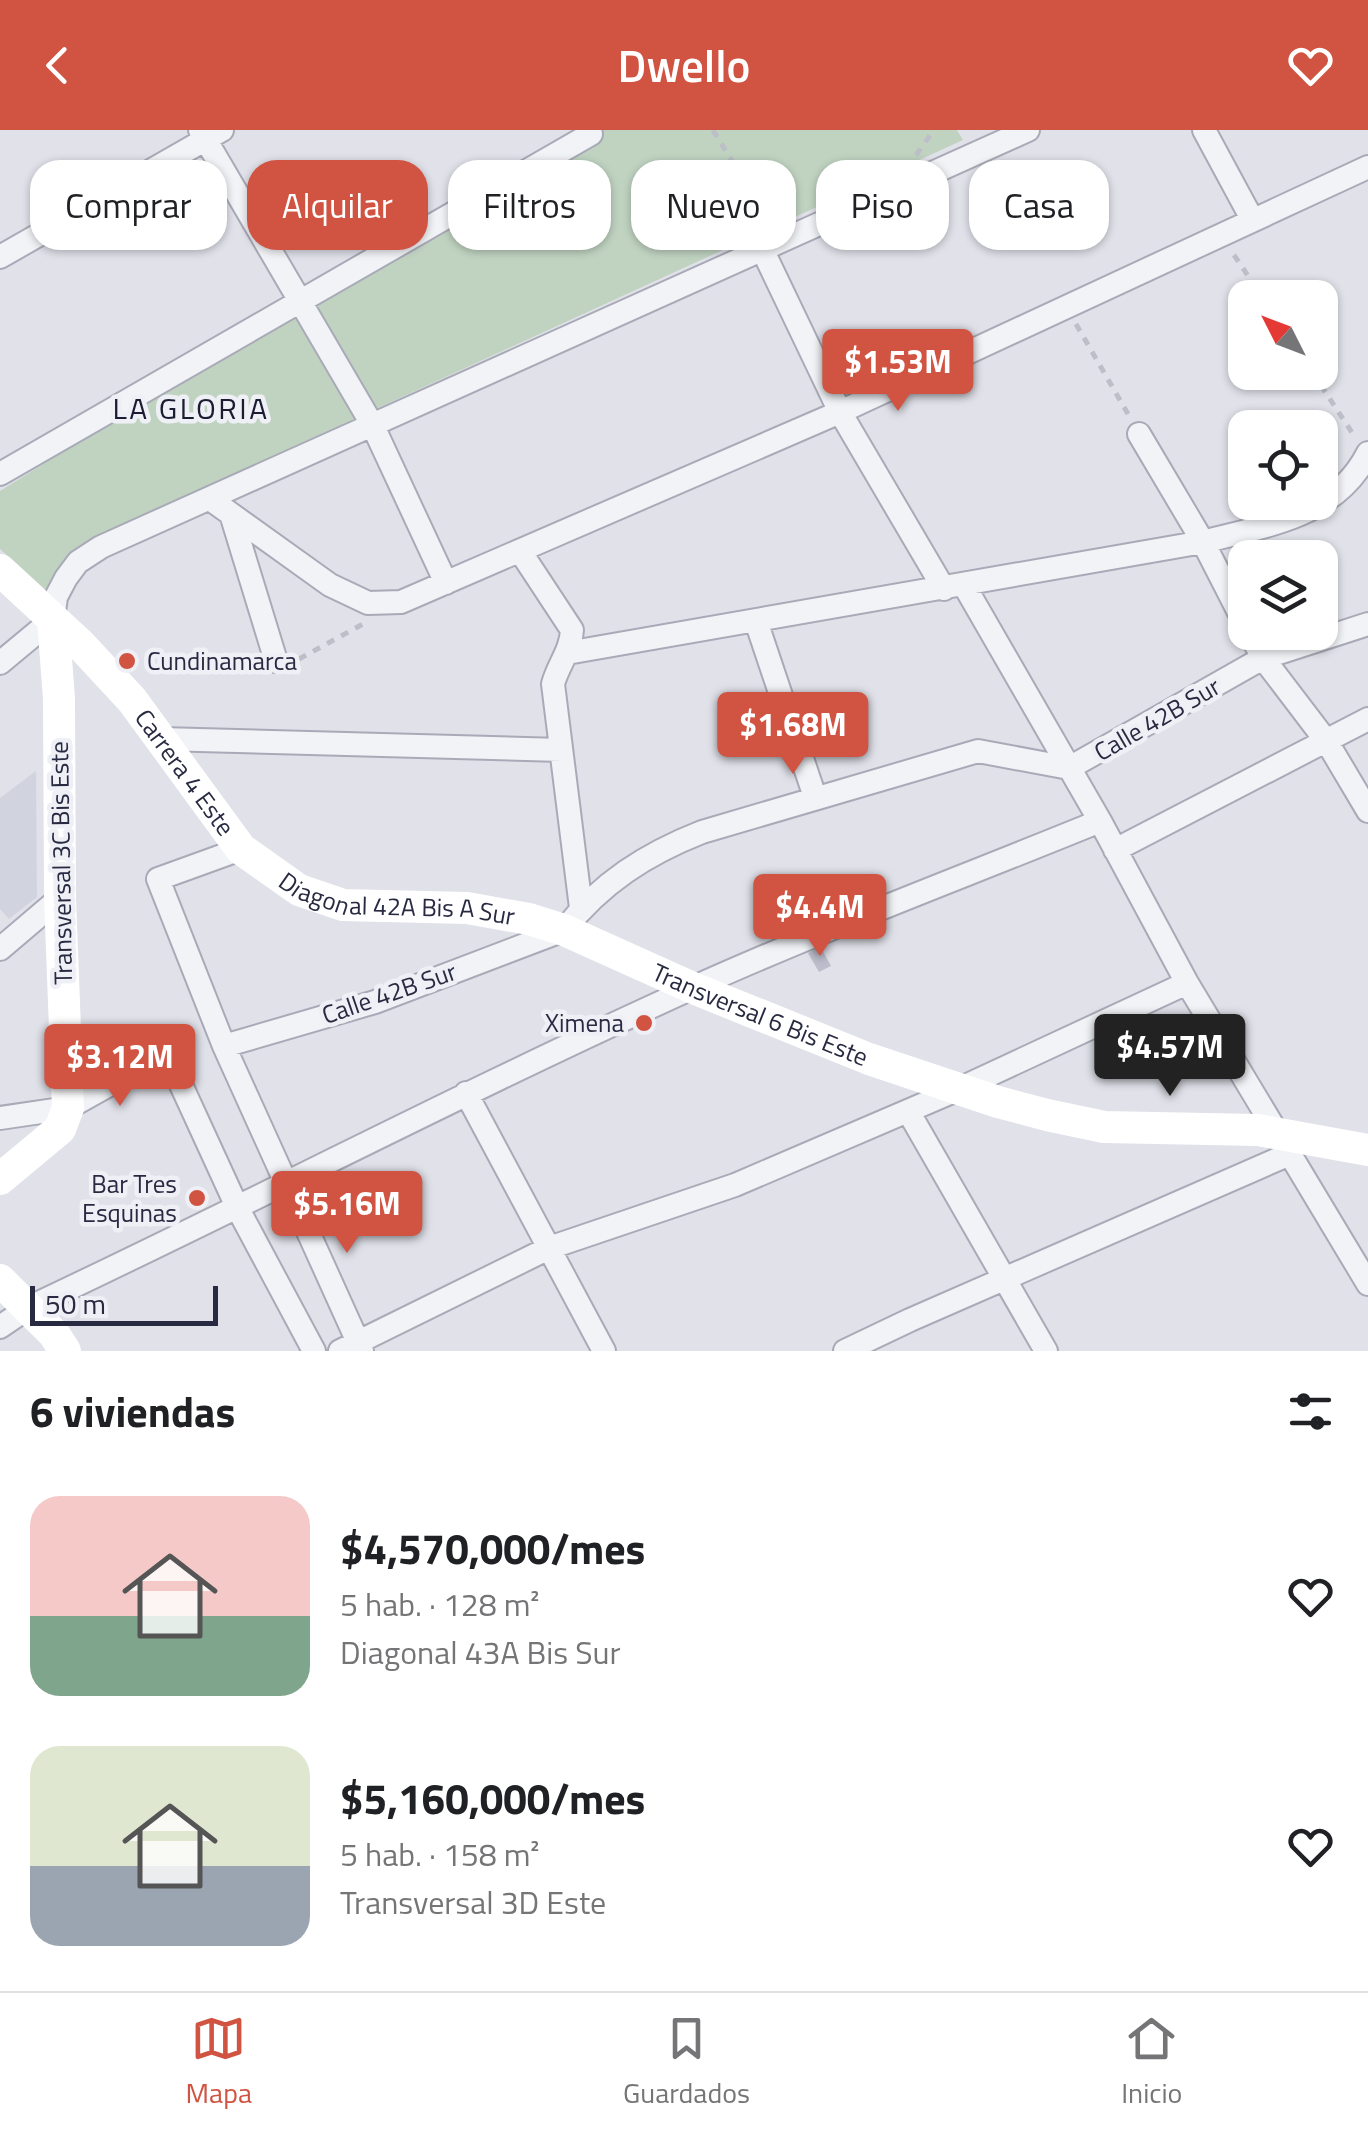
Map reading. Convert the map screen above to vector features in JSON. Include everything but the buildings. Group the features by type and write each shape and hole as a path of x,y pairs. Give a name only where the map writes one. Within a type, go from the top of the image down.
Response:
{"street":[{"path":"0,662 52,618 56,597 78,562 101,547 1028,130"},
{"path":"1204,130 1252,219"},
{"path":"0,256 209,133 300,302 373,426 446,583"},
{"path":"0,474 590,134"},
{"path":"210,499 347,594 368,603 401,602 840,412 1368,167"},
{"path":"763,251 840,412 1069,768 1187,983 1368,1284"},
{"path":"1139,434 1228,592"},
{"path":"568,654 1202,542 1316,509 1344,488 1368,454"},
{"path":"231,514 276,661"},
{"path":"520,550 572,630 568,654 557,669 553,684 572,919"},
{"name":"Carrera 4 Este","path":"0,570 108,672 242,849"},
{"name":"Transversal 3C Bis Este","path":"52,618 59,699 60,898 68,1108"},
{"path":"756,621 815,797"},
{"name":"Calle 42B Sur","path":"224,1046 375,1002 572,919 631,866 664,846 815,797 978,751 1069,768 1262,658 1368,624"},
{"path":"1258,650 1327,742 1368,811"},
{"path":"1114,850 1368,720"},
{"path":"161,739 561,750"},
{"path":"0,1327 28,1308 238,1210 466,1092 693,988 1100,822"},
{"path":"242,849 158,879 224,1046 353,1348 549,1248 735,1184 958,1089 1187,983"},
{"name":"Diagonal 42A Bis A Sur","path":"242,849 260,866 299,890 342,905 467,908 528,919 572,919"},
{"path":"0,948 60,898"},
{"name":"Transversal 6 Bis Este","path":"572,919 693,988 870,1059 998,1102 1104,1127 1368,1150"},
{"path":"0,1118 68,1108 152,1061 167,1066 177,1076 238,1210 314,1351"},
{"path":"466,1092 604,1351"},
{"path":"0,1178 60,1129 68,1108"},
{"path":"908,1111 1046,1351"},
{"path":"845,1351 1005,1280 1286,1143"},
{"path":"0,1280 65,1351"}],"path":[{"path":"713,130 744,181 763,251"},
{"path":"1222,236 1251,280"},
{"path":"1066,308 1139,434"},
{"path":"1324,390 1368,454"},
{"path":"276,661 302,659 401,602"}],"shaded area":[{"path":"36,771 37,897 9,919 0,909 0,798"}],"green space":[{"path":"583,130 957,130 963,140 919,160 816,160 816,207 796,217 796,160 631,160 631,250 723,250 116,528 49,593 0,549 0,491 389,250 428,250 428,226 448,214 448,250 611,250 611,160 535,160"}],"place":[{"name":"Cundinamarca","path":"127,661"},
{"name":"Ximena","path":"644,1023"},
{"name":"Bar Tres Esquinas","path":"197,1198"}],"district":[{"name":"LA GLORIA","path":"191,408"}]}
